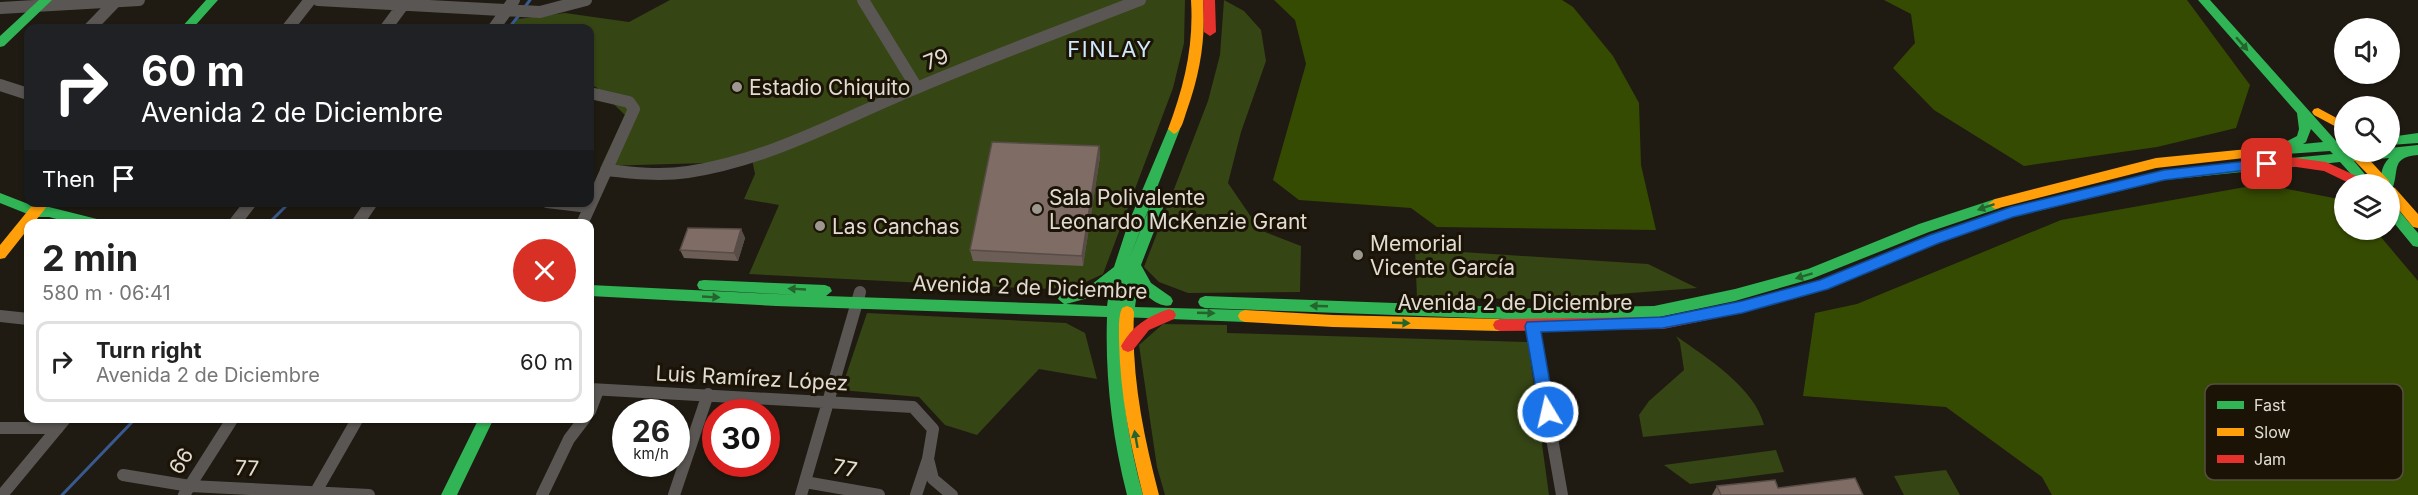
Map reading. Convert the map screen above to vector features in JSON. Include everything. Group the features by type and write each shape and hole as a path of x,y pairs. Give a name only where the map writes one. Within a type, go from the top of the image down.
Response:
{"main road":[{"path":"191,24 212,0"},
{"path":"1135,495 1125,461 1113,343 1127,268 1193,74 1200,27 1197,0"},
{"path":"1066,305 1091,292 1127,268 1195,106 1204,74 1209,36 1209,0"},
{"path":"2204,0 2303,112 2334,139"},
{"path":"2219,0 2334,133"},
{"path":"0,43 43,2"},
{"path":"2278,151 2300,143 2306,137 2307,129 2303,112"},
{"path":"2318,112 2334,121"},
{"path":"2400,139 2418,138"},
{"name":"Avenida 2 de Diciembre","path":"594,291 1066,305 1121,305 1166,301 1531,320 1654,312 1735,296 1811,274 1924,228 1998,202 2156,164 2278,151 2334,149"},
{"path":"2386,174 2389,163 2412,151"},
{"name":"Avenida 2 de Diciembre","path":"1121,305 1175,312 1333,321 1663,322 1742,307 1823,285 1934,239 2011,212 2164,175 2288,162 2334,152"},
{"path":"2288,162 2306,162 2328,167 2342,174"},
{"path":"2360,162 2373,174"},
{"path":"0,198 38,217 55,219"},
{"path":"2400,202 2418,223"},
{"path":"2400,221 2418,242"},
{"path":"0,254 24,231"},
{"path":"1127,268 1136,273 1154,295 1166,301"},
{"name":"Avenida 2 de Diciembre","path":"594,281 859,298"},
{"path":"1066,305 1099,324 1113,343"},
{"path":"1121,305 1128,346 1130,396 1137,443 1152,495"},
{"path":"1128,346 1144,326 1175,312"},
{"path":"449,495 485,423"}],"street":[{"path":"0,8 43,2 139,0"},
{"path":"291,24 310,0"},
{"path":"318,0 405,3 517,12 540,12 586,0"},
{"path":"514,0 517,12"},
{"path":"863,0 917,88"},
{"name":"79","path":"606,170 619,173 665,174 711,168 762,154 917,88 1140,0"},
{"path":"94,24 116,1"},
{"path":"389,24 405,3"},
{"path":"500,24 517,12"},
{"path":"0,85 24,93"},
{"path":"594,94 629,102 634,109 594,196"},
{"path":"584,219 589,207"},
{"path":"803,489 859,298"},
{"path":"0,316 24,319"},
{"path":"1531,320 1562,495"},
{"name":"Luis Ramírez López","path":"594,389 913,407 933,429 928,459"},
{"path":"674,495 708,394"},
{"path":"0,428 62,423"},
{"path":"2,495 62,423"},
{"name":"66","path":"187,491 230,423"},
{"path":"315,493 355,423"},
{"path":"542,495 569,439 581,423"},
{"path":"916,495 928,459"},
{"path":"928,459 933,479 952,495"},
{"name":"77","path":"123,475 187,491 369,495"},
{"name":"77","path":"803,489 879,495"}],"green space":[{"path":"670,0 1185,0 1184,43 1173,88 1103,274 1075,287 1040,289 749,274 779,205 744,199 755,174 751,154 708,163 601,166 625,115 594,86 594,24 514,24 518,19 565,13 629,22"},
{"path":"1224,0 1244,11 1261,30 1266,61 1241,132 1228,183 1260,230 1301,246 1300,292 1188,293 1159,282 1144,267 1208,101 1220,55"},
{"path":"1274,0 1562,0 1573,7 1613,56 1639,103 1641,165 1656,230 1437,227 1411,208 1299,200 1273,180 1306,64 1295,20"},
{"path":"1884,0 2187,0 2250,85 2236,128 2157,147 2024,166 1934,110 1893,68 1915,43 1911,14"},
{"path":"2262,184 2334,198 2334,240 2383,240 2418,281 2418,495 2052,495 2042,477 1946,407 1803,396 1815,313 1857,304 2061,220"},
{"path":"1415,249 1648,264 1697,288 1553,299 1417,298"},
{"path":"867,313 1066,323 1085,333 1097,379 1039,369 977,435 945,425 919,397 841,390"},
{"path":"1163,324 1227,325 1227,333 1528,342 1549,495 1165,495 1157,467 1139,345"},
{"path":"1676,336 1728,374 1740,386 1759,411 1764,425 1643,437 1639,415 1649,401 1684,370 1680,343"},
{"path":"1776,450 1784,472 1690,484 1664,465"},
{"path":"1946,470 1960,495 1904,495 1894,476"}],"building":[{"name":"Sala Polivalente Leonardo McKenzie Grant","path":"992,142 1099,146 1082,256 970,250"},
{"path":"688,228 741,229 734,253 680,250"},
{"path":"1855,478 1863,495 1721,495 1717,486 1775,480 1778,488"}],"waterway":[{"path":"524,8 530,0"},
{"path":"512,24 520,14"},
{"path":"273,219 285,207"},
{"path":"62,495 131,423"}],"traffic: fast":[{"path":"0,43 46,0"},
{"path":"191,24 212,0"},
{"path":"2204,0 2358,174"},
{"path":"2278,151 2302,139 2305,129 2303,112"},
{"path":"1135,495 1122,440 1114,376 1114,311 1117,282 1123,256 1174,129"},
{"path":"2400,140 2418,138"},
{"path":"2258,153 2334,146"},
{"path":"1790,294 1823,285 1934,239 2011,212 2165,175 2418,150"},
{"path":"2387,174 2391,164 2406,151"},
{"path":"0,198 35,212 49,212 77,219"},
{"path":"1205,302 1530,314 1654,312 1735,295 1811,274 1924,228 1995,204"},
{"path":"1127,312 1134,264 1156,208"},
{"path":"2400,221 2418,242"},
{"path":"1134,266 1146,287 1166,301"},
{"path":"1065,299 1091,292 1120,270"},
{"path":"704,285 825,291"},
{"path":"594,291 776,300 1245,316"},
{"path":"449,495 485,423"}],"traffic: slow":[{"path":"1174,129 1194,66 1198,33 1197,0"},
{"path":"2318,112 2334,121"},
{"path":"1995,204 2156,163 2258,153"},
{"path":"2364,162 2375,174"},
{"path":"2400,202 2418,223"},
{"path":"29,219 39,207"},
{"path":"0,254 24,225"},
{"path":"1127,312 1126,358 1131,405 1151,495"},
{"path":"1245,316 1333,321 1500,325"}],"traffic: jam":[{"path":"1209,0 1210,32"},
{"path":"2288,162 2326,167 2341,174"},
{"path":"1500,325 1663,323 1742,307 1790,294"},
{"path":"1128,346 1144,326 1169,315"}],"place":[{"name":"Estadio Chiquito","path":"737,87"},
{"name":"Sala Polivalente Leonardo McKenzie Grant","path":"1037,209"},
{"name":"Las Canchas","path":"820,226"},
{"name":"Memorial Vicente García","path":"1358,255"}],"district":[{"name":"FINLAY","path":"1110,49"}],"route":[{"path":"1548,412 1532,326 1663,322 1742,307 1823,285 1934,239 2011,212 2164,175 2267,164"}]}
